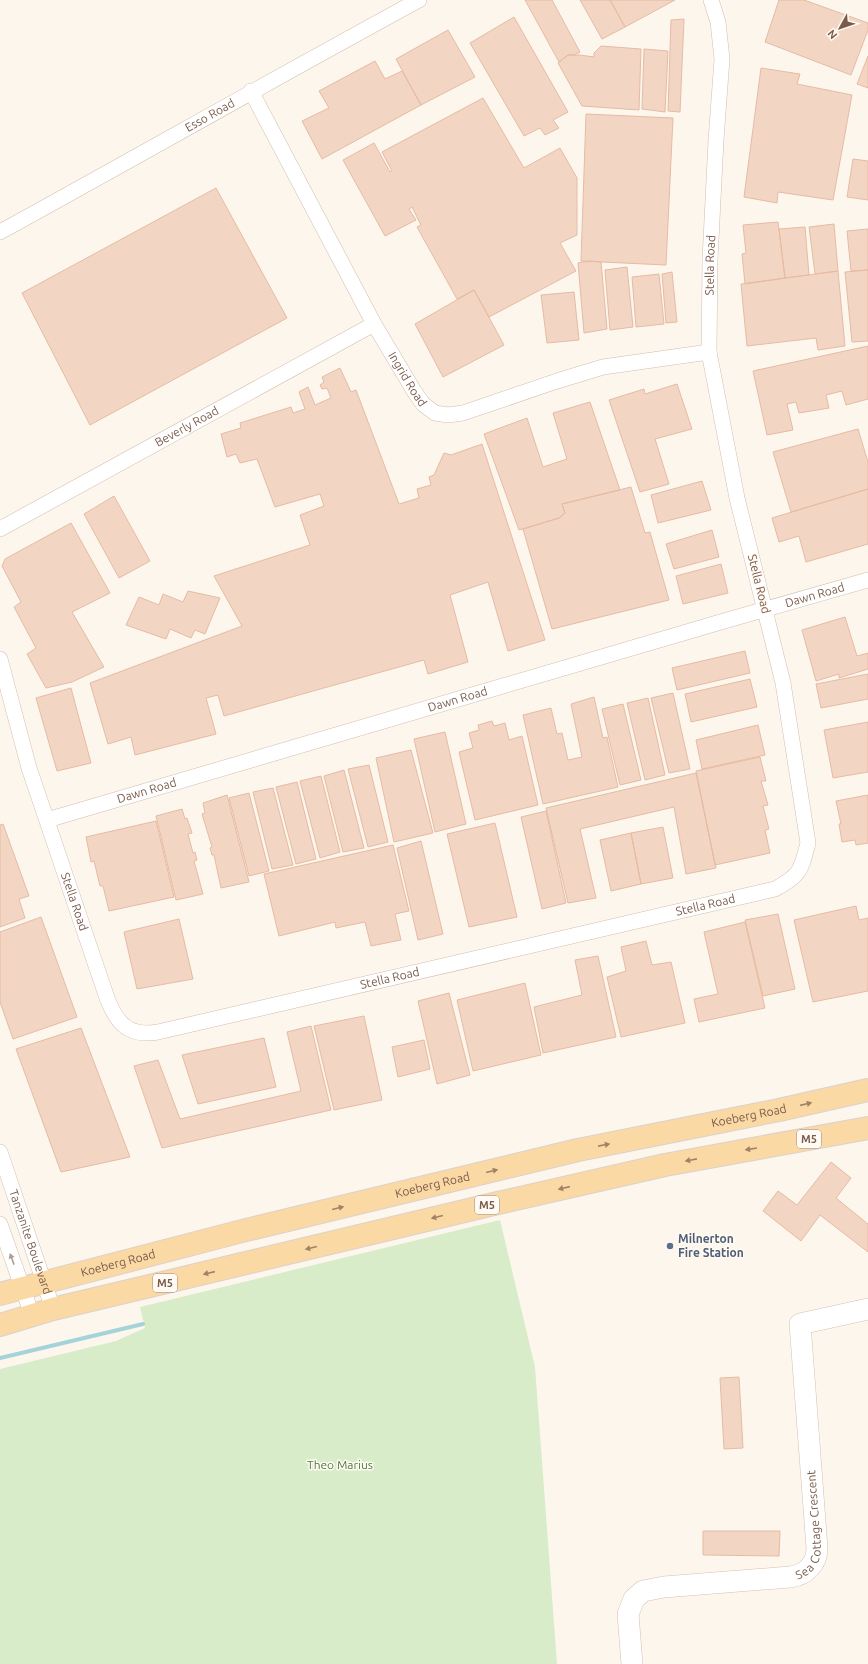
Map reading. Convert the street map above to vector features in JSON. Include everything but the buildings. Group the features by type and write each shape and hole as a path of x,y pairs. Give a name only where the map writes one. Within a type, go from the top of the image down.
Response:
{"main road":[{"name":"Koeberg Road","path":"0,1294 246,1230 578,1150 779,1110 868,1090"},
{"name":"M5","path":"0,1325 32,1315 498,1203 665,1165 868,1128"}],"street":[{"name":"Esso Road","path":"0,232 251,91 419,0"},
{"name":"Stella Road","path":"0,659 29,768 112,1010 122,1025 129,1030 141,1033 165,1031 775,889 799,873 808,843 783,683 766,609 737,498 709,352 710,260 722,59 718,22 711,0"},
{"name":"Ingrid Road","path":"251,91 374,324 414,391 423,404 435,413 448,415 463,413 557,381 603,368 709,352"},
{"name":"Beverly Road","path":"0,529 374,324"},
{"name":"Dawn Road","path":"47,820 868,580"},
{"name":"Tanzanite Boulevard","path":"0,1152 53,1310"},
{"name":"Tanzanite Boulevard","path":"0,1224 32,1315"},
{"name":"Sea Cottage Crescent","path":"632,1664 628,1614 632,1603 640,1593 651,1588 790,1577 802,1574 814,1563 817,1548 800,1324 868,1308"}],"green space":[{"name":"Theo Marius","path":"500,1220 535,1367 557,1664 0,1664 0,1369 116,1341 145,1328 140,1307"}],"waterway":[{"path":"0,1358 143,1324"}],"place":[{"name":"Milnerton Fire Station","path":"670,1246"}]}
